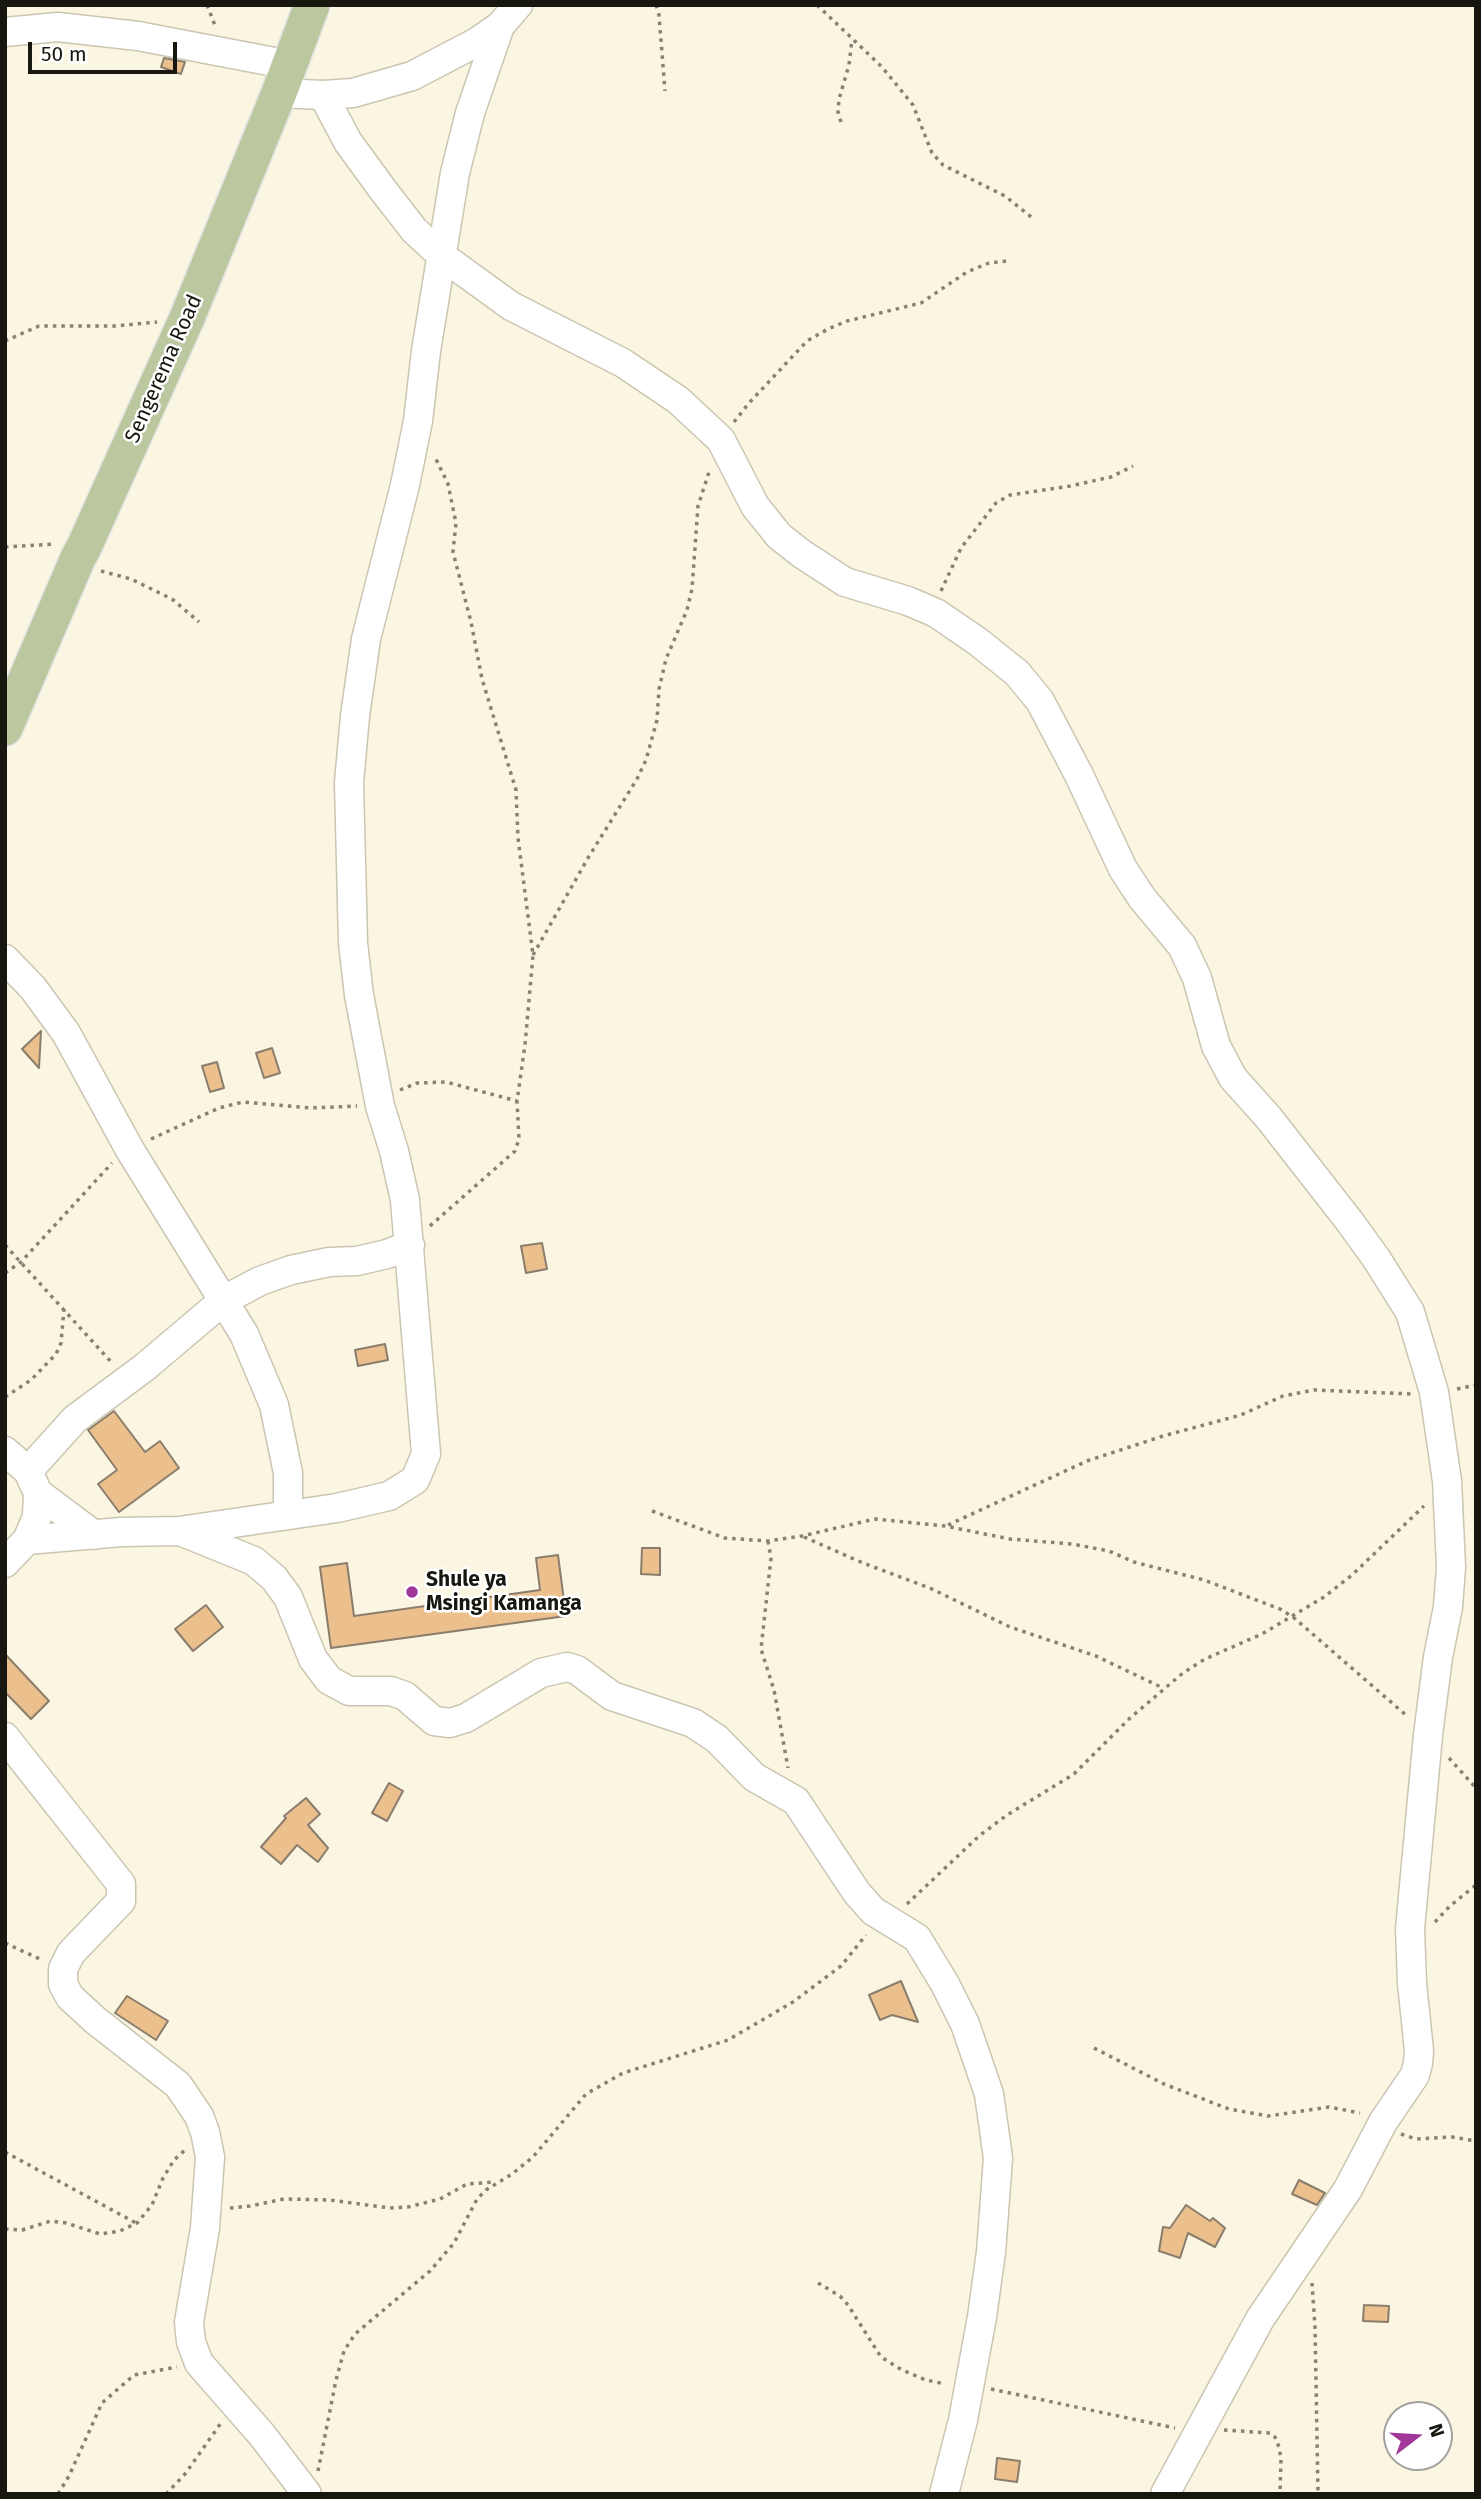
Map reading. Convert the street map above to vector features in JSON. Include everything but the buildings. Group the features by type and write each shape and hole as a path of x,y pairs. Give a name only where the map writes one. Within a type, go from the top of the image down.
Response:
{"main road":[{"name":"Sengerema Road","path":"5,727 187,318 285,79 312,5"}],"street":[{"path":"5,32 58,27 138,36 285,79 323,95 353,93 412,76 456,54 509,15"},
{"path":"27,1540 179,1531 337,1508 389,1496 415,1480 426,1454 405,1200 394,1150 380,1107 359,995 353,943 349,783 366,639 405,485 418,421 426,351 456,173 470,113 509,15"},
{"path":"323,95 348,142 383,190 414,230 442,256 511,306 623,363 678,400 721,440 755,506 779,536 794,548 845,582 908,601 936,613 977,640 1017,673 1040,701 1079,775 1123,869 1142,898 1182,946 1197,978 1216,1046 1233,1078 1268,1117 1382,1266 1409,1312 1434,1392 1447,1481 1451,1566 1428,1735 1413,1890 1411,1951 1418,2063 1415,2075 1383,2122 1348,2189 1260,2319 1165,2494"},
{"path":"5,959 41,998 66,1033 130,1150 244,1334 274,1405 288,1474 288,1514"},
{"path":"5,1563 27,1540 37,1517 33,1482 75,1419 224,1300 260,1281 291,1270 329,1262 357,1261 410,1245"},
{"path":"5,1451 33,1482 93,1535"},
{"path":"179,1531 254,1561 274,1578 288,1597 313,1658 329,1680 349,1691 391,1690 405,1696 434,1721 450,1723 466,1718 541,1672 567,1667 577,1670 612,1696 693,1723 717,1739 754,1777 796,1801 858,1893 892,1922 917,1938 929,1954 965,2024 989,2094 998,2158 982,2317 963,2420 944,2494"},
{"path":"5,1737 121,1884 121,1901 71,1953 63,1969 63,1984 70,1997 95,2020 178,2085 189,2099 205,2132 210,2157 208,2202 189,2322 191,2342 200,2363 311,2487"}],"path":[{"path":"656,5 665,91"},
{"path":"817,5 882,66 913,105 932,153 943,165 1004,196 1035,220"},
{"path":"841,122 839,99 849,65 852,39"},
{"path":"533,955 646,760 657,720 659,689 666,659 687,610 692,589 698,506 721,440 749,403 807,341 847,321 921,303 967,272 1007,261"},
{"path":"5,341 39,326 115,326 187,318"},
{"path":"410,1245 515,1151 519,1127 517,1101 533,955 518,838 516,790 482,680 471,622 458,575 453,552 456,523 448,484 418,421"},
{"path":"936,613 942,589 961,548 996,503 1010,495 1111,477 1133,466"},
{"path":"5,547 47,543 81,553 107,574 131,579 172,599 199,622"},
{"path":"5,1273 20,1262 116,1159 206,1113 243,1102 310,1108 380,1107 398,1091 430,1081 446,1082 517,1101"},
{"path":"5,1245 127,1380"},
{"path":"5,1397 31,1380 56,1354 61,1343 64,1310"},
{"path":"945,1526 1087,1461 1163,1436 1241,1415 1283,1396 1314,1390 1403,1395 1434,1392"},
{"path":"311,2487 323,2455 336,2380 344,2351 355,2334 430,2271 454,2243 477,2199 496,2182 512,2174 533,2157 586,2094 623,2073 728,2040 793,2003 892,1922 979,1836 1007,1815 1074,1774 1163,1688 1205,1660 1293,1617 1352,1575 1447,1481"},
{"path":"652,1511 725,1538 768,1541 875,1519 945,1526 1010,1539 1092,1547 1135,1562 1204,1580 1280,1609 1293,1617 1428,1735 1476,1788"},
{"path":"802,1536 932,1589 1010,1627 1096,1656 1163,1688"},
{"path":"768,1541 771,1558 761,1649 774,1690 796,1801"},
{"path":"1411,1951 1450,1906 1476,1885"},
{"path":"5,1943 63,1969"},
{"path":"1094,2048 1164,2084 1229,2109 1268,2116 1329,2107 1353,2111 1383,2122 1416,2139 1452,2137 1476,2141"},
{"path":"5,2229 22,2230 51,2221 100,2234 120,2231 137,2223 152,2205 174,2160 205,2132"},
{"path":"5,2152 137,2223"},
{"path":"208,2202 235,2208 284,2199 330,2200 390,2208 408,2207 440,2199 467,2184 496,2182"},
{"path":"1310,2246 1315,2326 1318,2494"},
{"path":"818,2283 841,2296 881,2357 926,2380 969,2385 1175,2428 1270,2432 1279,2447 1280,2494"},
{"path":"58,2494 102,2403 134,2375 200,2363"},
{"path":"166,2494 185,2474 234,2404"}],"place":[{"name":"Shule ya Msingi Kamanga","path":"412,1592"}]}
